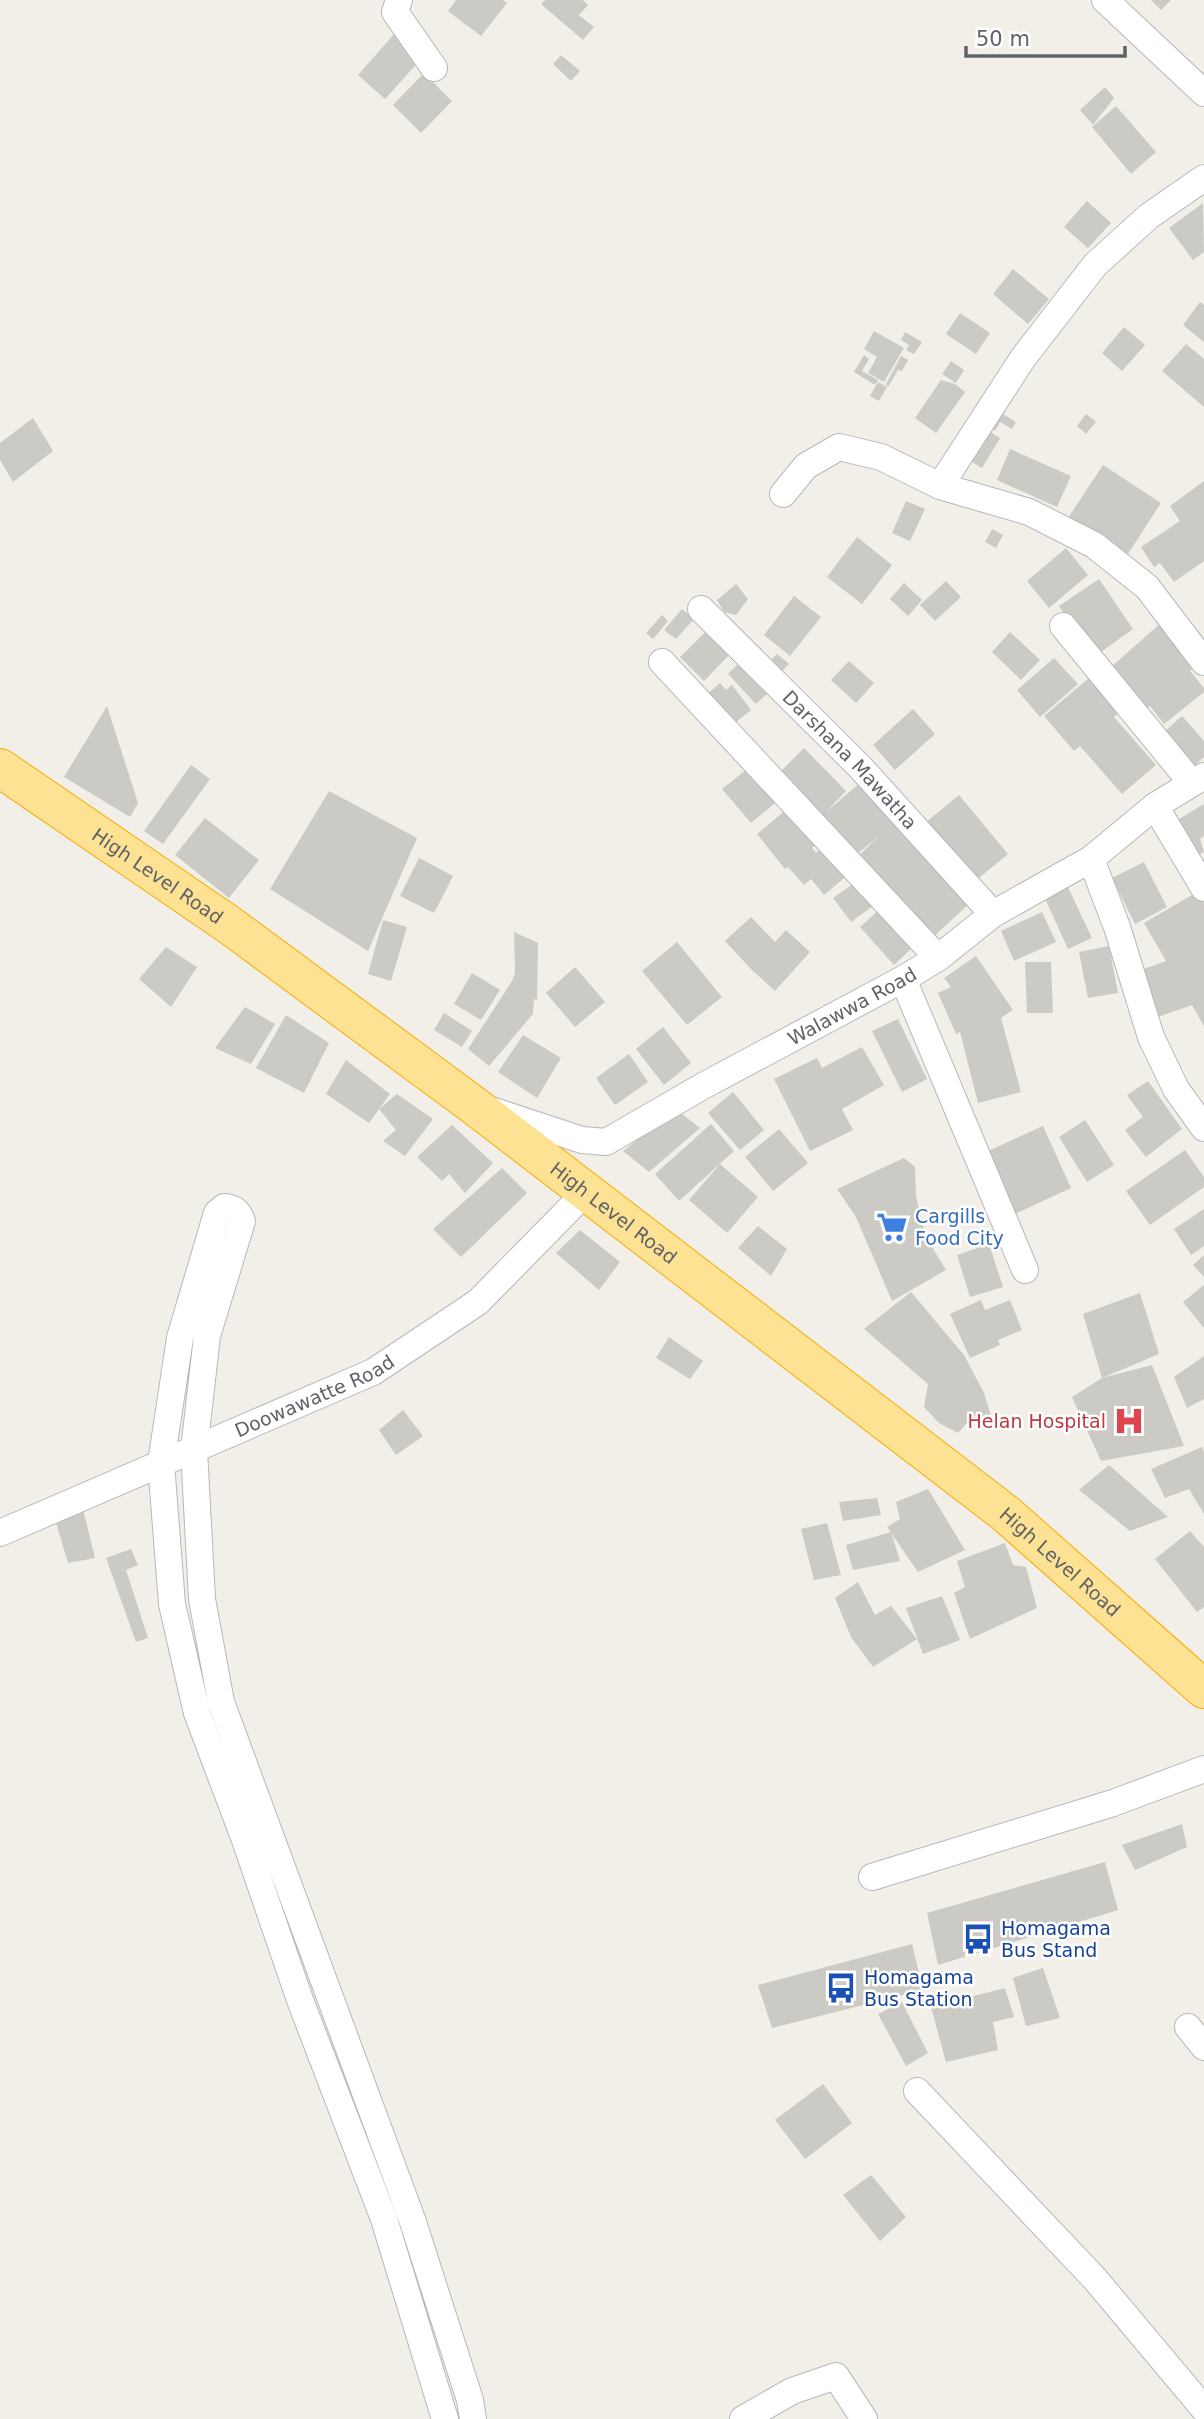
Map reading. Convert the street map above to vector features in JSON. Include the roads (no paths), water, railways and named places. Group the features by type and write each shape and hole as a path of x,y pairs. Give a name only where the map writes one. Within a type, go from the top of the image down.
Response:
{"highway":[{"name":"High Level Road","path":"0,768 228,924 472,1104 1005,1513 1204,1689"}],"street":[{"path":"398,0 395,12 434,68"},
{"path":"1105,0 1204,93"},
{"path":"940,486 1023,358 1095,265 1149,216 1204,178"},
{"path":"783,494 806,466 839,447 881,457 940,486 1029,512 1094,545 1147,587 1204,662"},
{"name":"Darshana Mawatha","path":"701,609 861,768 993,914"},
{"path":"1063,626 1198,779"},
{"path":"662,662 938,958"},
{"name":"Walawwa Road","path":"472,1104 582,1140 606,1142 938,958 993,914 1091,859 1155,806 1198,779"},
{"path":"1155,806 1204,888"},
{"path":"1091,859 1117,927 1151,1037 1176,1089 1204,1128"},
{"path":"903,979 1025,1270"},
{"name":"Doowawatte Road","path":"0,1533 373,1372 478,1302 585,1193"},
{"path":"445,2419 384,2219 300,2000 245,1840 197,1713 172,1604 162,1463 180,1338 217,1213 224,1207 238,1211 242,1221 207,1336 194,1450 202,1599 221,1702 412,2222 470,2400 473,2419"},
{"path":"872,1877 1113,1803 1204,1769"},
{"path":"917,2091 1095,2279 1204,2409"},
{"path":"743,2419 792,2391 836,2376 864,2419"}],"place":[{"name":"Cargills Food City","path":"892,1227"},
{"name":"Helan Hospital","path":"1129,1421"},
{"name":"Homagama Bus Stand","path":"978,1939"},
{"name":"Homagama Bus Station","path":"841,1988"}]}
